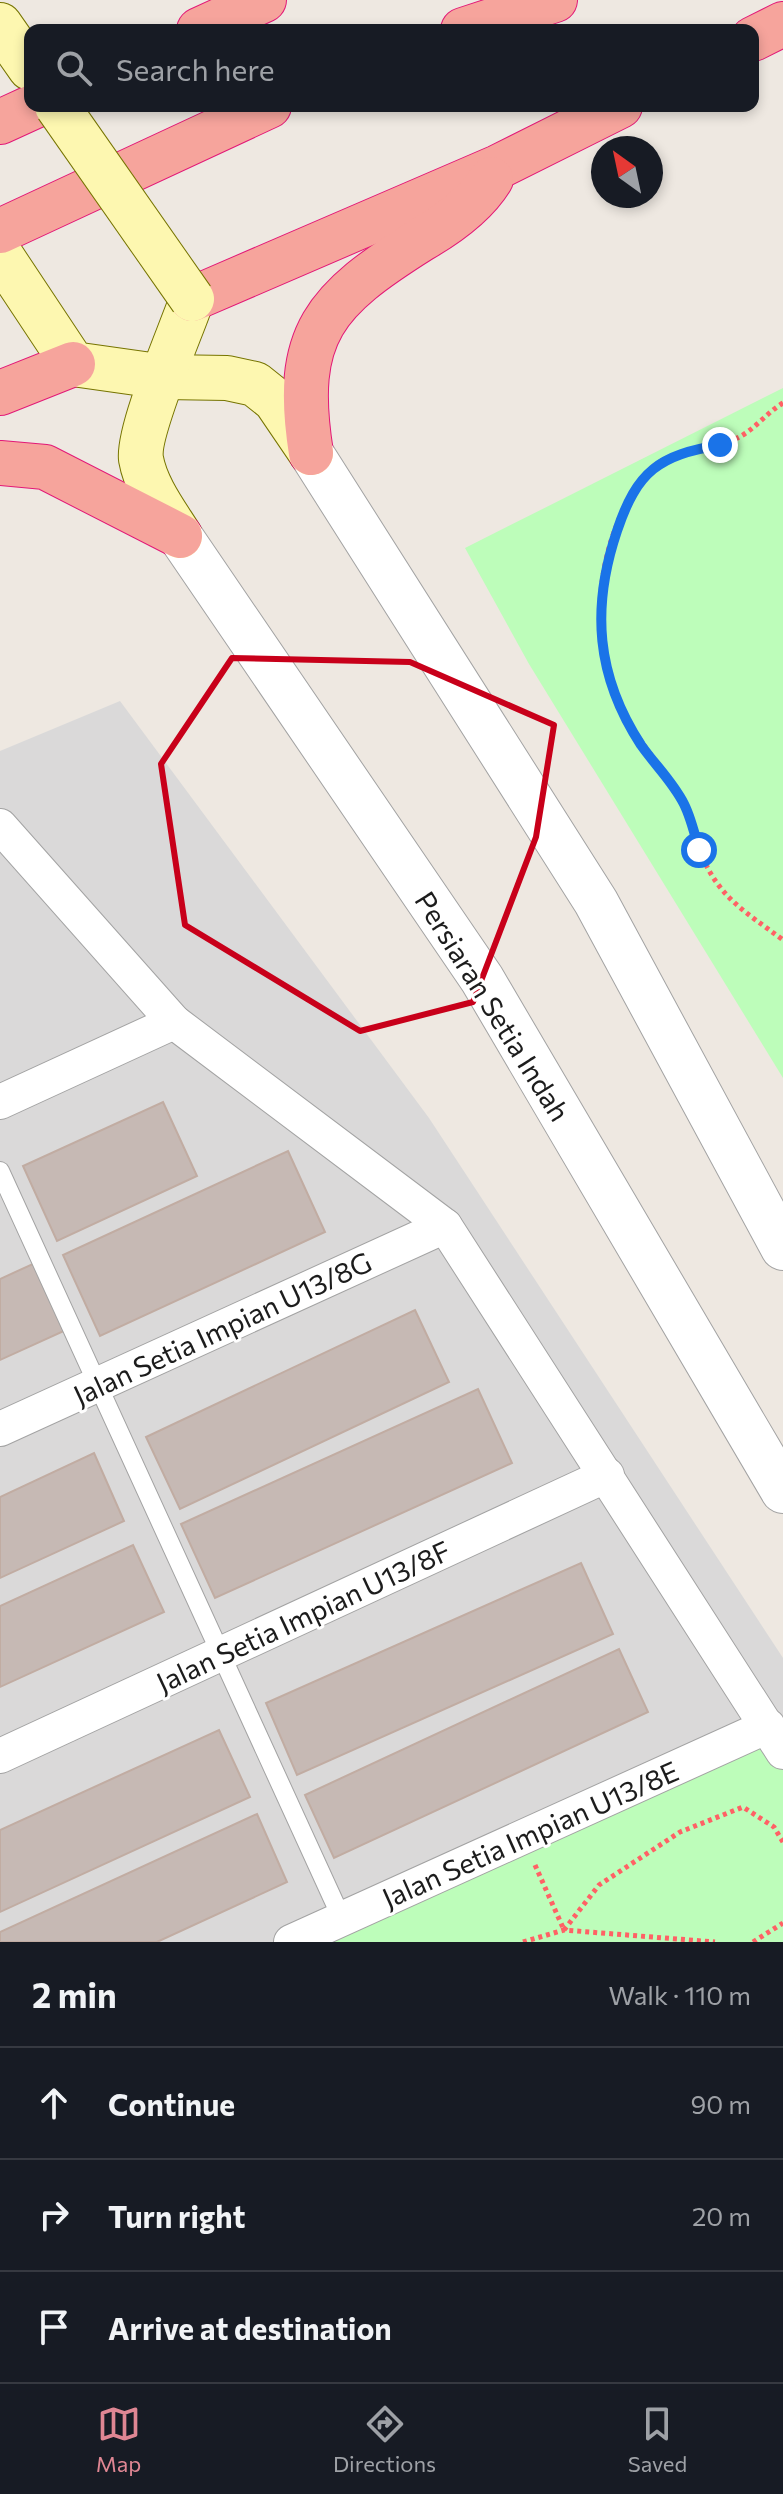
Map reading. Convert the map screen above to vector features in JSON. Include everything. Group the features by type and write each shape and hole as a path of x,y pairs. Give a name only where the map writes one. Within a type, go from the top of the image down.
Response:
{"highway":[{"path":"212,24 264,0"},
{"path":"481,24 555,0"},
{"path":"759,36 783,24"},
{"path":"0,122 24,111"},
{"path":"0,231 256,112"},
{"path":"192,299 498,167 608,112"},
{"path":"311,453 303,400 320,324 356,284 446,224 483,192 498,167"},
{"path":"0,393 73,364"},
{"path":"0,463 45,467 180,536"}],"main road":[{"path":"0,25 24,59"},
{"path":"61,112 192,299 144,427 140,456 147,483 180,536"},
{"path":"0,254 73,364 165,377 227,378 255,384 275,400 311,453"}],"street":[{"path":"311,453 596,902 783,1248"},
{"name":"Persiaran Setia Indah","path":"180,536 482,979 783,1491"},
{"path":"0,826 174,1022 445,1226 776,1739"},
{"path":"0,1102 174,1022"},
{"name":"Jalan Setia Impian U13/8G","path":"0,1429 445,1226"},
{"name":"Jalan Setia Impian U13/8F","path":"0,1756 607,1475"},
{"name":"Jalan Setia Impian U13/8E","path":"291,1942 522,1837 776,1739"}],"lane":[{"path":"0,1171 100,1383 342,1919"}],"path":[{"path":"783,403 738,438 665,458 647,472 626,503 599,602 601,644 616,697 641,745 685,806 711,877 731,903 783,940"},
{"path":"564,1930 599,1885 680,1832 743,1807 774,1827 783,1842"},
{"path":"522,1837 564,1930"},
{"path":"753,1942 783,1923"},
{"path":"523,1942 564,1930 715,1942"}],"highlighted area":[{"path":"232,658 410,662 554,725 536,837 473,1002 360,1031 185,925 161,764"}],"shaded area":[{"path":"120,701 429,1118 783,1658 783,1942 0,1942 0,751"}],"green space":[{"path":"783,388 783,1078 529,664 465,548"},
{"path":"768,1726 783,1752 783,1942 291,1942"}],"building":[{"path":"163,1102 197,1176 57,1241 23,1166"},
{"path":"288,1151 325,1232 100,1336 63,1255"},
{"path":"35,1263 66,1330 0,1360 0,1279"},
{"path":"415,1310 449,1382 180,1509 146,1437"},
{"path":"478,1389 512,1463 215,1598 181,1524"},
{"path":"94,1453 124,1521 0,1578 0,1497"},
{"path":"133,1545 164,1612 0,1687 0,1606"},
{"path":"581,1563 613,1634 297,1775 266,1703"},
{"path":"619,1649 648,1712 334,1858 305,1795"},
{"path":"219,1730 250,1797 0,1912 0,1830"},
{"path":"257,1814 287,1882 157,1942 0,1942 0,1932"}],"route":[{"path":"699,850 685,806 670,781 641,745 616,697 601,644 599,602 626,503 647,472 665,458 687,450 720,445"}]}
